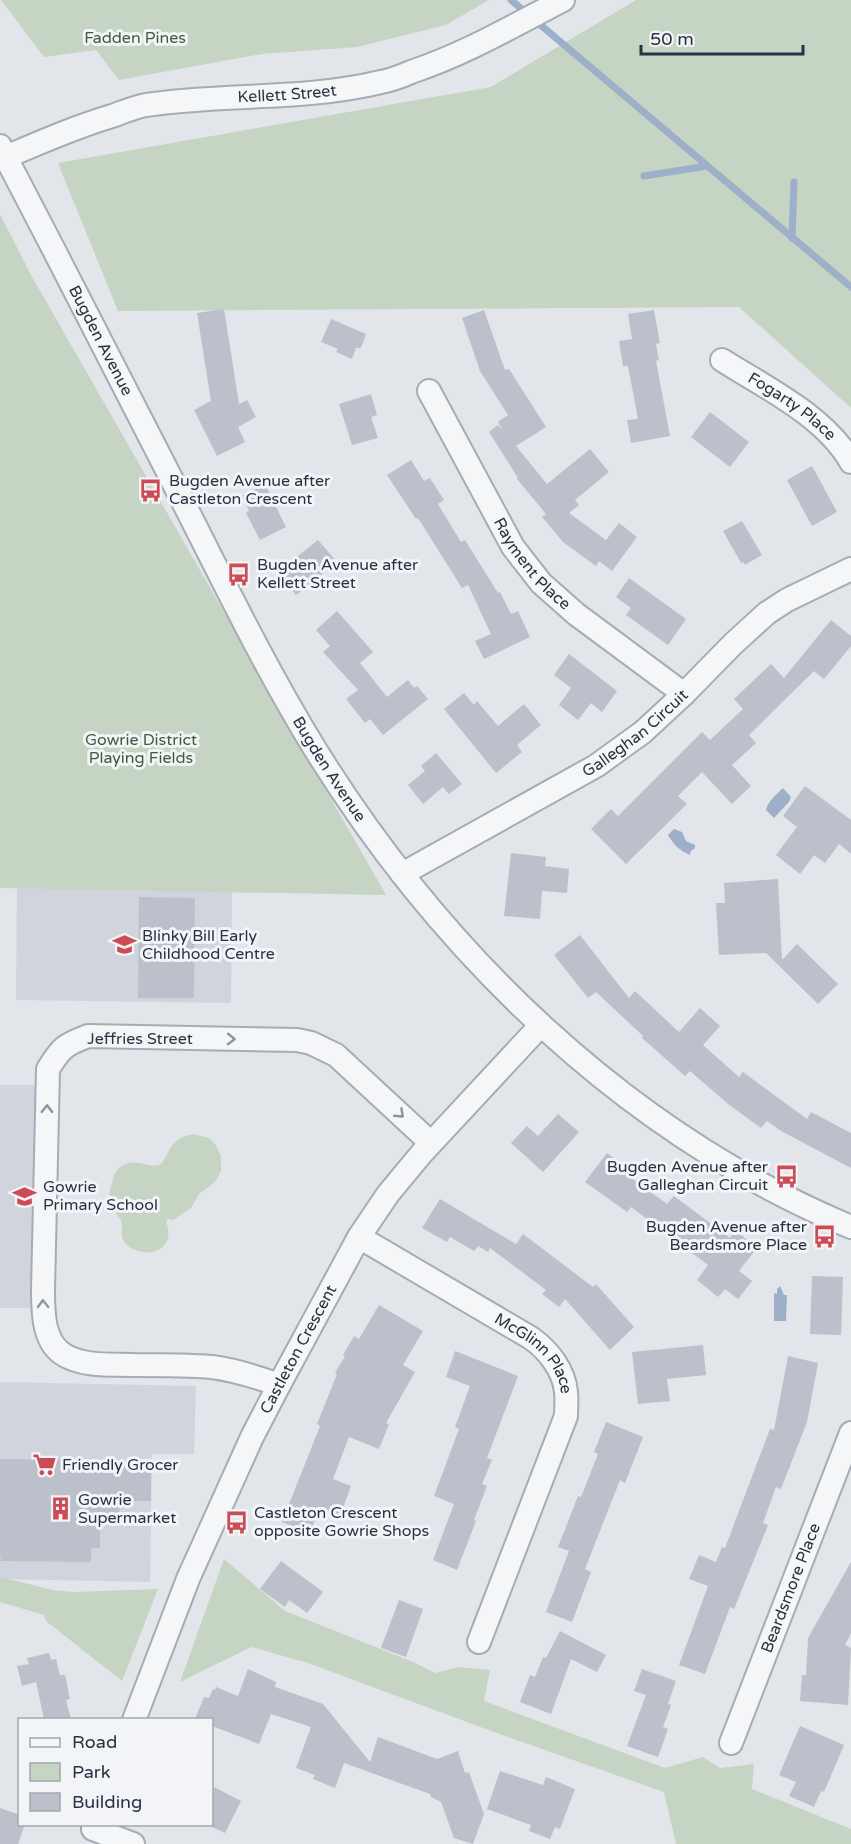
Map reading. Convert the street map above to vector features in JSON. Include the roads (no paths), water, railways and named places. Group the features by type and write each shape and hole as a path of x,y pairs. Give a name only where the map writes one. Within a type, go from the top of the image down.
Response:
{"street":[{"name":"Kellett Street","path":"3,152 144,106 211,98 310,94 384,82 441,62 503,33 561,1"},
{"name":"Bugden Avenue","path":"3,152 290,707 372,834 402,874 468,952 582,1063 715,1158 814,1211 851,1227"},
{"name":"Fogarty Place","path":"722,360 817,421 842,447 851,462"},
{"name":"Rayment Place","path":"429,391 513,547 541,582 576,614 684,694"},
{"name":"Galleghan Circuit","path":"402,874 596,766 643,732 767,613 787,600 851,569"},
{"name":"Castleton Crescent","path":"134,1718 175,1610 252,1437 359,1237 388,1194 431,1143 541,1025"},
{"name":"Jeffries Street","path":"279,1385 245,1373 213,1368 91,1364 65,1356 54,1344 47,1331 43,1315 48,1069 60,1051 73,1041 88,1036 297,1040 311,1043 336,1055 431,1143"},
{"name":"McGlinn Place","path":"359,1237 542,1346 558,1366 566,1390 566,1416 479,1642"},
{"name":"Beardsmore Place","path":"731,1743 851,1433"},
{"path":"91,1833 133,1844"}],"water":[{"path":"783,788 791,797 774,818 766,810 770,801"},
{"path":"674,829 682,832 686,841 695,845 690,855 680,849 668,835"},
{"path":"780,1286 784,1295 787,1295 786,1321 774,1321 774,1293 777,1294"}],"waterway":[{"path":"511,0 851,287"},
{"path":"644,176 707,166"},
{"path":"792,238 794,182"}],"place":[{"name":"Bugden Avenue after Castleton Crescent","path":"151,490"},
{"name":"Bugden Avenue after Kellett Street","path":"239,574"},
{"name":"Blinky Bill Early Childhood Centre","path":"124,945"},
{"name":"Bugden Avenue after Galleghan Circuit","path":"786,1176"},
{"name":"Gowrie Primary School","path":"25,1196"},
{"name":"Bugden Avenue after Beardsmore Place","path":"825,1236"},
{"name":"Friendly Grocer","path":"44,1465"},
{"name":"Gowrie Supermarket","path":"60,1509"},
{"name":"Castleton Crescent opposite Gowrie Shops","path":"236,1522"}],"park label":[{"name":"Fadden Pines","path":"135,38"},
{"name":"Gowrie District Playing Fields","path":"141,749"}]}
